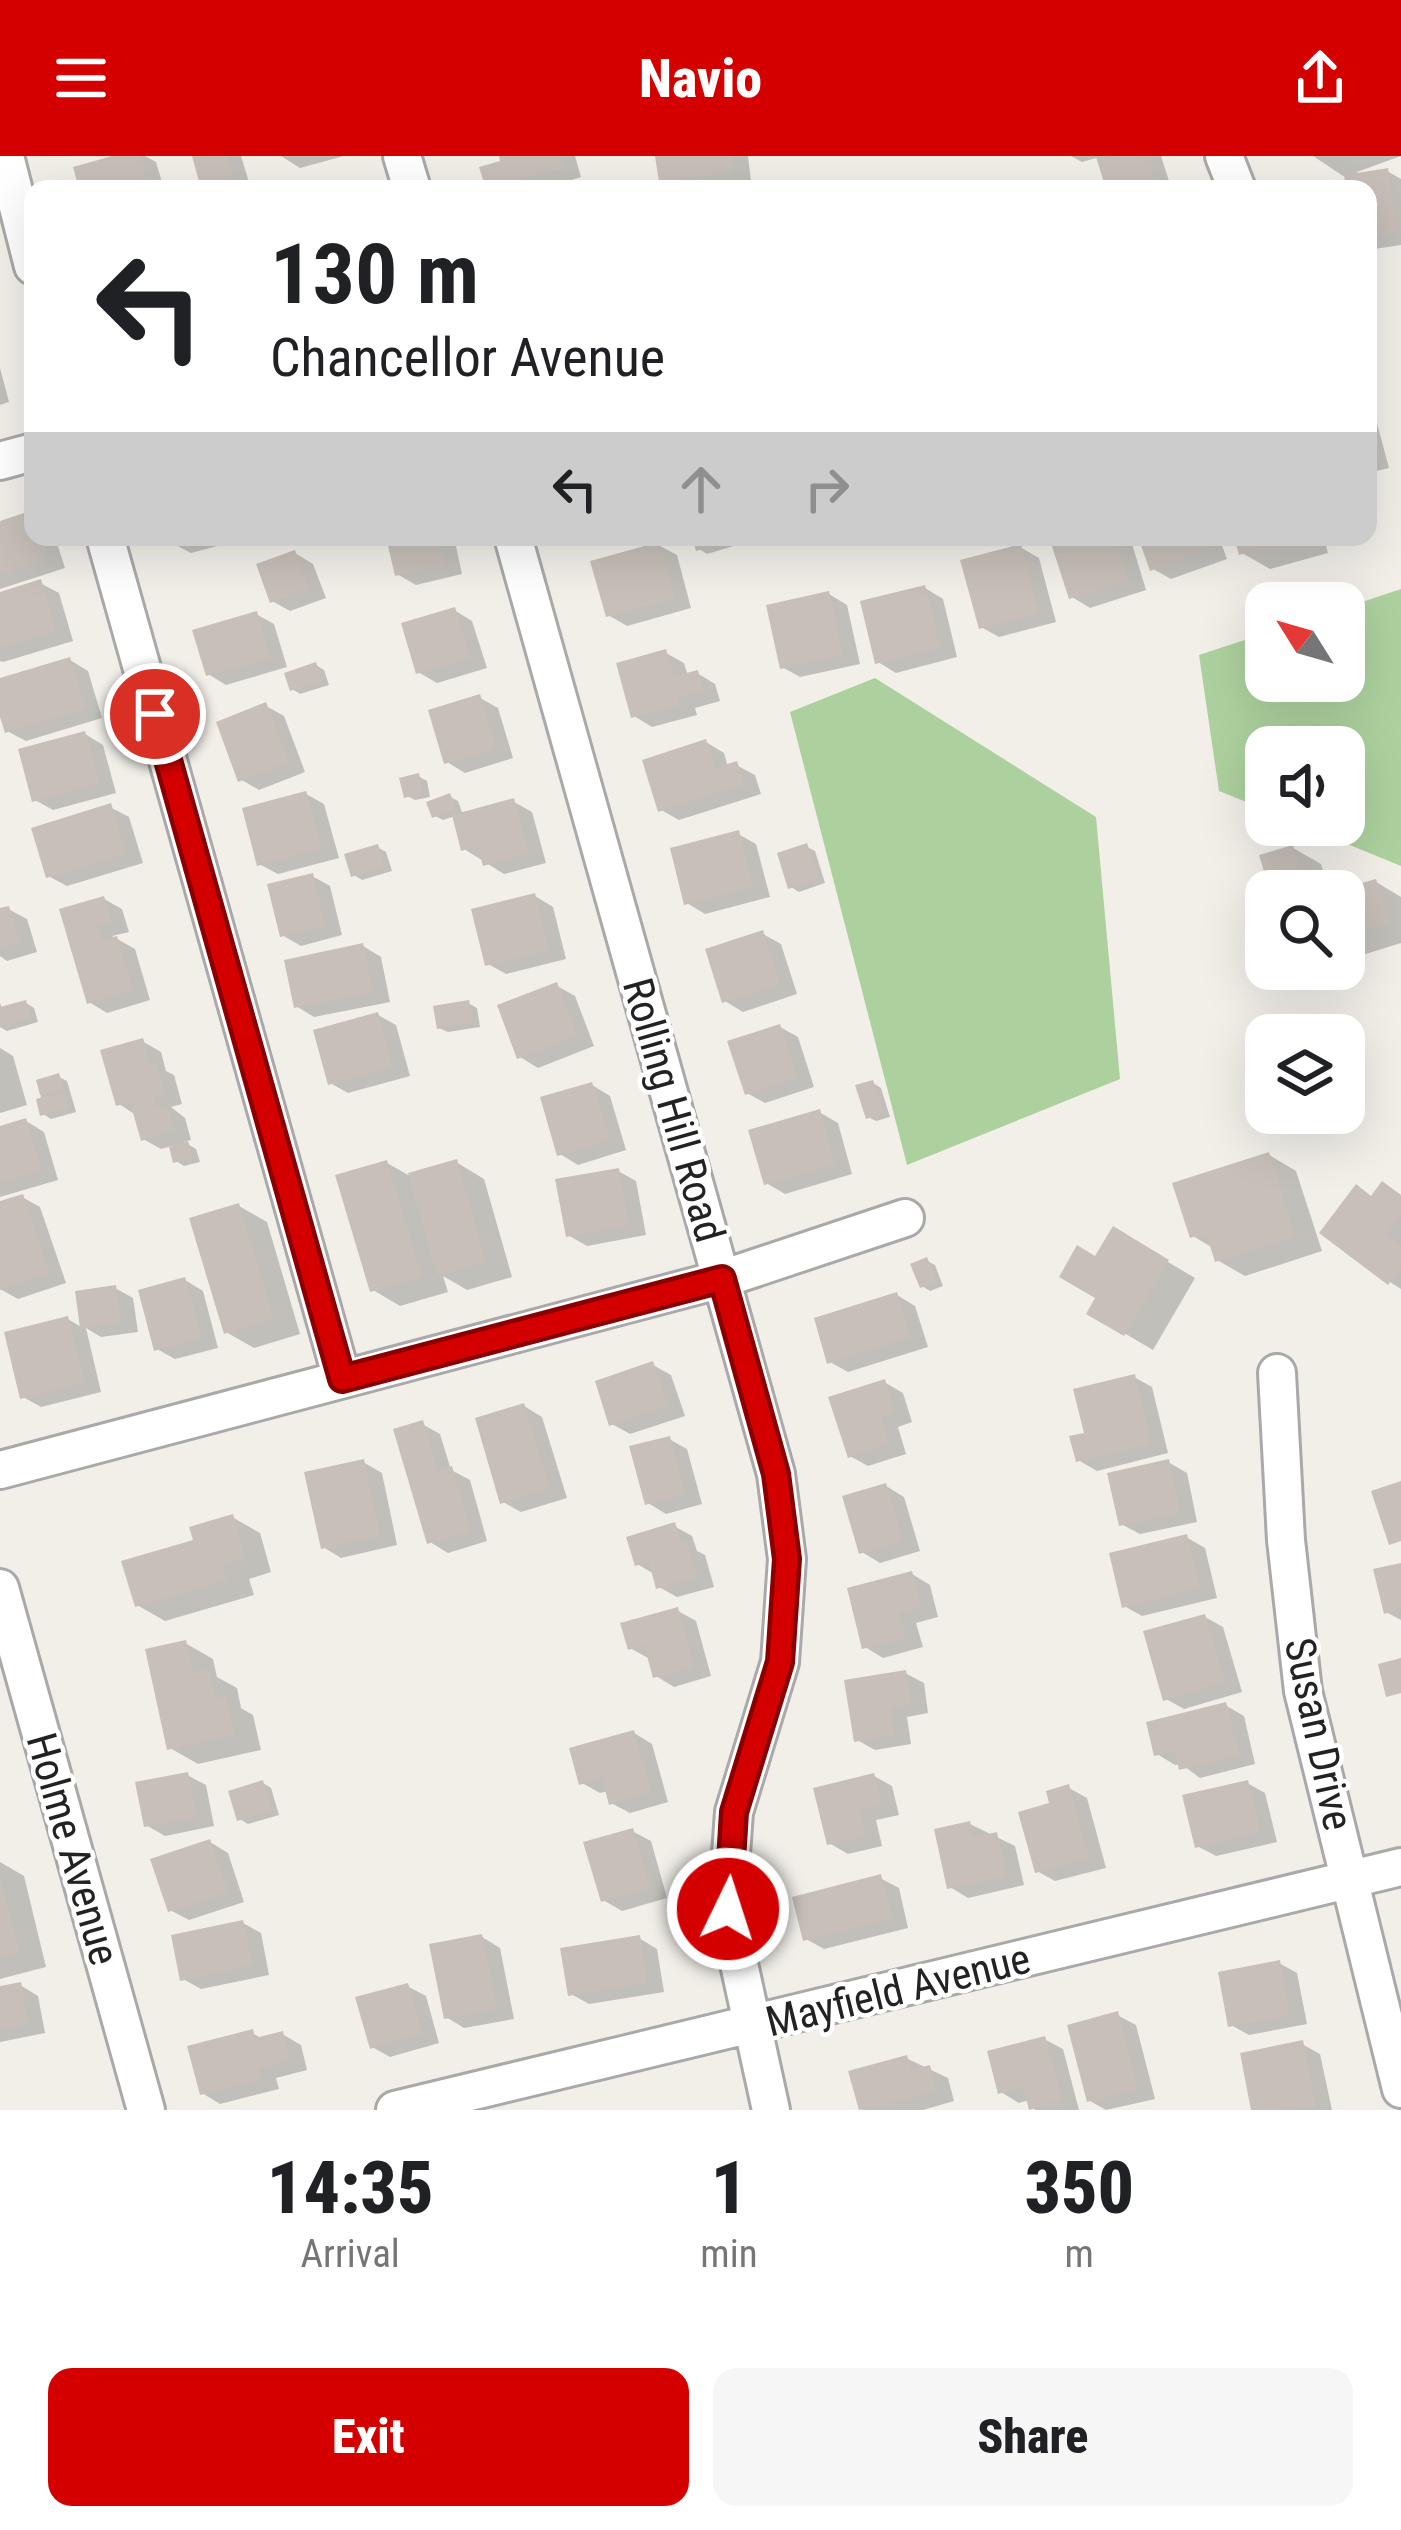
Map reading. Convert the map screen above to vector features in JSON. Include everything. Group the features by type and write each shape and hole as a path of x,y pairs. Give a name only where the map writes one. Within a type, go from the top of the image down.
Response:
{"street":[{"path":"4,156 24,232"},
{"path":"108,546 342,1379"},
{"name":"Rolling Hill Road","path":"516,546 776,1474 787,1559 780,1662 734,1812 728,1909 771,2110"},
{"path":"0,1470 722,1279 905,1218"},
{"name":"Susan Drive","path":"1277,1373 1286,1540 1303,1691 1401,2089"},
{"name":"Holme Avenue","path":"0,1588 146,2110"},
{"name":"Mayfield Avenue","path":"395,2110 1401,1867"}],"green space":[{"path":"1401,589 1401,866 1352,846 1365,846 1365,726 1245,726 1245,802 1219,791 1199,655 1245,640 1245,702 1365,702 1365,601"},
{"path":"875,678 1096,817 1120,1079 907,1165 790,712"}],"building":[{"path":"112,156 141,156 148,180 77,180 73,167"},
{"path":"192,156 227,156 234,180 199,180"},
{"path":"499,156 561,156 564,168 519,180 483,180 479,167 500,161"},
{"path":"655,156 732,156 734,172 659,180"},
{"path":"1149,156 1155,180 1103,180 1096,157"},
{"path":"1388,168 1398,233 1377,236 1377,180 1345,180 1344,175"},
{"path":"24,513 24,546 44,546 48,558 0,574 0,521"},
{"path":"388,546 441,546 445,565 395,576"},
{"path":"660,546 675,598 606,617 590,561"},
{"path":"1022,546 1039,613 979,629 960,560"},
{"path":"1052,546 1119,546 1129,580 1069,599"},
{"path":"1141,546 1209,546 1210,549 1150,571"},
{"path":"1236,546 1272,546 1239,555"},
{"path":"295,550 309,588 270,603 256,564"},
{"path":"41,579 56,631 0,648 0,592"},
{"path":"925,585 940,648 875,664 860,601"},
{"path":"829,591 843,654 780,669 766,605"},
{"path":"455,607 470,658 416,674 401,623"},
{"path":"257,611 270,658 206,676 192,630"},
{"path":"666,649 674,676 698,670 703,691 678,698 680,705 631,718 616,663"},
{"path":"70,657 86,708 5,733 0,678"},
{"path":"316,662 322,681 290,691 284,673"},
{"path":"480,694 496,749 444,764 428,710"},
{"path":"266,702 289,762 238,782 216,722"},
{"path":"85,731 100,783 32,802 18,749"},
{"path":"706,739 715,768 737,761 744,784 658,812 642,760"},
{"path":"419,773 423,793 404,798 399,778"},
{"path":"306,791 322,848 257,866 242,808"},
{"path":"450,793 456,809 432,818 426,802"},
{"path":"514,798 529,853 483,866 478,846 461,851 452,815"},
{"path":"111,803 126,854 46,878 31,828"},
{"path":"739,830 753,887 684,905 670,848"},
{"path":"807,843 819,879 788,889 777,853"},
{"path":"378,844 385,867 351,877 344,854"},
{"path":"1293,846 1301,870 1264,870 1259,855"},
{"path":"313,873 325,926 280,937 267,884"},
{"path":"1376,879 1390,923 1365,931 1365,882"},
{"path":"535,893 549,950 485,966 471,909"},
{"path":"104,896 112,922 98,926 102,940 117,936 133,990 87,1004 59,909"},
{"path":"9,906 20,942 0,948 0,908"},
{"path":"763,930 780,984 722,1003 705,949"},
{"path":"363,943 373,992 294,1008 284,960"},
{"path":"557,982 577,1036 517,1059 497,1005"},
{"path":"26,1000 31,1018 0,1027 0,1007"},
{"path":"469,1000 473,1023 437,1029 433,1006"},
{"path":"378,1012 393,1067 328,1085 313,1030"},
{"path":"780,1024 797,1078 745,1095 727,1041"},
{"path":"143,1038 150,1063 156,1061 165,1094 154,1097 157,1107 167,1105 175,1130 141,1141 130,1102 116,1106 100,1050"},
{"path":"59,1073 64,1089 40,1095 36,1080"},
{"path":"873,1080 884,1113 866,1119 855,1085"},
{"path":"592,1082 610,1140 557,1156 540,1097"},
{"path":"64,1091 69,1108 40,1116 36,1099"},
{"path":"820,1109 835,1165 764,1185 748,1130"},
{"path":"26,1118 42,1170 0,1183 0,1126"},
{"path":"188,1141 193,1158 173,1163 169,1147"},
{"path":"1269,1152 1295,1236 1215,1262 1206,1233 1190,1238 1172,1183"},
{"path":"457,1159 486,1262 437,1276 408,1173"},
{"path":"387,1160 422,1277 370,1292 335,1175"},
{"path":"619,1168 629,1225 566,1237 555,1179"},
{"path":"1382,1181 1401,1195 1401,1215 1387,1234 1401,1245 1401,1268 1388,1285 1319,1233 1356,1184 1371,1196"},
{"path":"23,1194 49,1273 0,1290 0,1201"},
{"path":"239,1203 274,1319 224,1334 189,1218"},
{"path":"1113,1226 1169,1260 1124,1336 1086,1314 1095,1298 1059,1277 1077,1245 1095,1256"},
{"path":"927,1257 937,1282 920,1288 910,1264"},
{"path":"185,1277 202,1338 154,1351 138,1290"},
{"path":"116,1285 121,1322 80,1328 75,1291"},
{"path":"897,1292 911,1337 827,1364 814,1318"},
{"path":"68,1316 85,1383 20,1399 4,1332"},
{"path":"653,1361 668,1406 609,1426 595,1381"},
{"path":"1135,1374 1151,1444 1076,1462 1069,1436 1084,1433 1073,1389"},
{"path":"885,1379 895,1413 881,1417 889,1444 848,1458 828,1397"},
{"path":"524,1403 550,1489 500,1504 475,1418"},
{"path":"423,1420 438,1471 452,1466 471,1531 427,1544 393,1429"},
{"path":"670,1436 685,1494 645,1505 629,1446"},
{"path":"364,1459 380,1536 321,1549 304,1472"},
{"path":"1169,1459 1180,1513 1119,1526 1107,1473"},
{"path":"1401,1481 1401,1541 1389,1545 1371,1491"},
{"path":"886,1483 903,1541 859,1554 842,1496"},
{"path":"233,1514 245,1557 223,1564 227,1580 135,1607 121,1561 193,1540 189,1527"},
{"path":"675,1522 681,1543 687,1542 697,1577 656,1589 649,1562 635,1566 626,1537"},
{"path":"1187,1534 1200,1588 1122,1608 1109,1553"},
{"path":"1401,1563 1401,1609 1384,1614 1373,1569"},
{"path":"912,1571 922,1607 899,1613 906,1638 862,1649 847,1588"},
{"path":"678,1607 694,1667 653,1678 644,1645 628,1650 620,1623"},
{"path":"1205,1614 1225,1682 1163,1701 1143,1631"},
{"path":"186,1640 193,1672 209,1669 216,1698 226,1696 235,1734 167,1750 145,1649"},
{"path":"1401,1658 1401,1693 1386,1697 1378,1664"},
{"path":"906,1670 911,1704 890,1708 894,1735 854,1742 844,1680"},
{"path":"1226,1702 1239,1755 1179,1770 1175,1752 1154,1756 1146,1722"},
{"path":"634,1730 651,1792 609,1805 602,1778 579,1785 569,1748"},
{"path":"188,1772 197,1817 144,1827 135,1782"},
{"path":"874,1773 882,1805 859,1811 866,1836 827,1845 813,1788"},
{"path":"263,1780 272,1811 237,1821 228,1791"},
{"path":"1248,1780 1260,1832 1195,1848 1182,1795"},
{"path":"1069,1784 1089,1858 1035,1873 1018,1812 1049,1803 1046,1791"},
{"path":"970,1821 973,1837 997,1832 1007,1876 947,1889 934,1829"},
{"path":"633,1828 650,1888 601,1902 583,1842"},
{"path":"210,1839 228,1892 168,1912 150,1859"},
{"path":"881,1874 892,1918 803,1941 792,1897"},
{"path":"0,1878 20,1952 0,1957"},
{"path":"243,1920 253,1965 180,1981 171,1935"},
{"path":"482,1934 497,2009 444,2019 429,1944"},
{"path":"640,1935 647,1983 568,1996 560,1948"},
{"path":"1280,1960 1290,2015 1228,2027 1218,1972"},
{"path":"21,1982 28,2024 0,2029 0,1986"},
{"path":"408,1983 422,2033 370,2049 355,1997"},
{"path":"1118,2011 1138,2089 1087,2102 1067,2025"},
{"path":"253,2029 255,2038 283,2031 290,2060 259,2069 262,2079 200,2095 187,2046"},
{"path":"1045,2036 1062,2100 1029,2110 1023,2087 998,2094 987,2051"},
{"path":"1303,2040 1316,2108 1251,2110 1240,2053"},
{"path":"907,2055 911,2070 930,2065 937,2092 859,2110 848,2071"}],"route":[{"path":"155,714 342,1379 722,1279 776,1474 787,1559 780,1662 734,1812 728,1909"}]}
